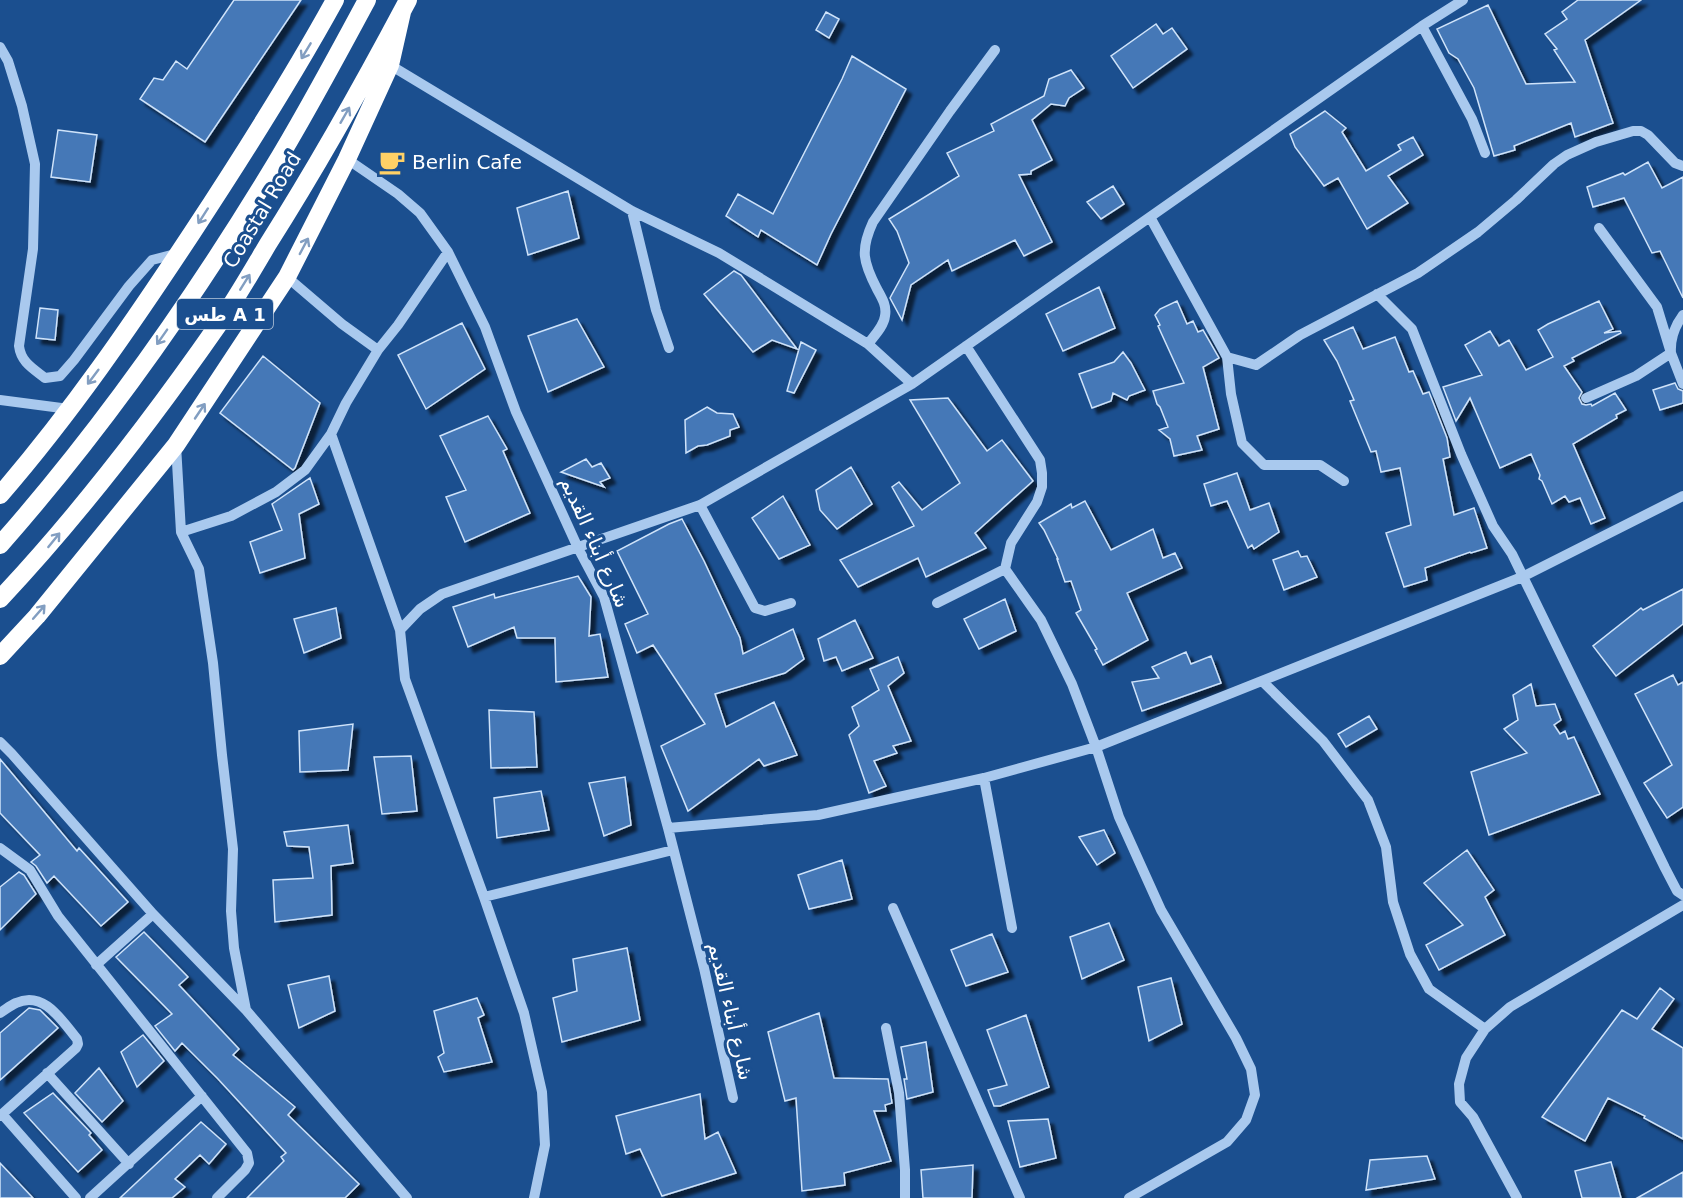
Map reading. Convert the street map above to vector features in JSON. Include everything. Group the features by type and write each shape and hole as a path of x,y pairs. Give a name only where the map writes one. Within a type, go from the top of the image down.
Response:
{"highway":[{"path":"0,495 117,345 253,140 335,0"},
{"name":"Coastal Road","path":"0,545 108,413 190,298 276,162 367,0"},
{"path":"0,656 37,616 176,445 287,278 347,159 390,65 405,6"},
{"name":"Coastal Road","path":"0,599 43,553 138,436 219,324 302,190 405,6"}],"street":[{"path":"400,630 420,609 442,594 700,505 912,384 1422,26 1463,0"},
{"path":"1422,26 1472,119 1485,153"},
{"path":"0,47 8,61 22,106 35,164 33,249 19,346 20,356 45,378 60,376 129,286 152,260 179,252"},
{"path":"868,344 886,313 884,302 867,268 864,256 866,238 873,222 995,50"},
{"path":"390,65 632,211 719,253 868,344 912,384"},
{"path":"1227,357 1256,365 1300,335 1418,273 1469,238 1516,200 1554,164 1567,155 1596,142 1633,130 1641,131 1648,135 1675,163 1683,166"},
{"name":"شارع أبناء القديم","path":"347,159 398,194 420,213 448,252 485,327 516,412 578,548 604,597 668,828 704,968 733,1098"},
{"path":"632,211 656,310 669,348"},
{"path":"1150,217 1227,357 1242,442 1264,465 1320,465 1344,481"},
{"path":"1599,228 1658,307 1671,353 1683,384"},
{"path":"181,532 231,516 276,492 305,470 331,434 346,403 378,350 448,252"},
{"path":"287,278 342,324 378,350"},
{"path":"1377,294 1412,329 1465,464 1493,526 1512,554 1665,868 1677,891 1683,895"},
{"path":"1671,353 1670,341 1676,324 1683,315"},
{"path":"966,346 1040,460 1042,487 1036,502 1011,543 1005,569 1041,620 1072,684 1119,817 1161,910 1236,1038 1251,1069 1255,1095 1246,1120 1227,1142 1129,1198"},
{"path":"1586,398 1636,376 1671,353"},
{"path":"0,400 69,409"},
{"path":"331,434 400,630 405,679 524,1013 542,1092 545,1145 534,1198"},
{"path":"176,445 181,532 199,569 213,663 233,849 231,911 234,948 246,1010"},
{"path":"668,828 818,815 984,778 1096,747 1522,577 1683,496"},
{"path":"700,505 755,608 765,611 790,603"},
{"path":"937,603 1005,569"},
{"path":"1262,681 1323,741 1368,800 1386,847 1393,902 1410,954 1429,989 1485,1029"},
{"path":"0,742 153,914 246,1010 407,1198"},
{"path":"984,778 1012,928"},
{"path":"0,848 30,870 58,916 247,1153 249,1163 245,1170 217,1198"},
{"path":"484,897 673,850"},
{"path":"1517,1198 1473,1118 1460,1102 1459,1084 1466,1058 1485,1029 1510,1007 1683,905"},
{"path":"893,908 1020,1198"},
{"path":"96,965 153,914"},
{"path":"1,1010 15,1003 34,999 48,1005 77,1039 76,1048 1,1115 76,1198"},
{"path":"886,1028 899,1093 905,1198"},
{"path":"47,1073 129,1164"},
{"path":"90,1198 202,1096"}],"building":[{"path":"234,0 301,0 205,142 140,99 154,78 163,80 176,61 187,69"},
{"path":"1578,0 1641,0 1585,40 1613,123 1575,137 1571,123 1514,146 1515,150 1494,156 1474,88 1458,59 1449,53 1437,29 1488,5 1526,84 1575,82 1554,50 1557,49 1545,34 1567,19 1562,12"},
{"path":"826,12 839,19 829,38 816,30"},
{"path":"1156,24 1163,34 1172,28 1187,49 1133,88 1111,56"},
{"path":"852,56 906,89 817,265 761,230 758,237 726,216 738,194 773,214"},
{"path":"1071,70 1084,88 1069,98 1065,106 1051,104 1032,120 1052,160 1031,171 1031,174 1019,175 1052,242 1024,256 1015,240 952,271 948,260 911,285 902,320 890,298 909,263 897,231 889,219 959,176 947,153 994,131 991,124 1044,96 1049,79"},
{"path":"1325,111 1346,128 1342,132 1366,171 1401,150 1398,145 1413,137 1423,155 1388,176 1408,203 1367,229 1338,178 1324,186 1295,147 1290,134"},
{"path":"58,130 97,135 90,182 51,177"},
{"path":"1648,162 1662,188 1683,177 1683,298 1660,251 1652,253 1624,198 1593,207 1587,187 1623,173 1625,175"},
{"path":"1113,186 1124,204 1101,219 1087,202"},
{"path":"568,191 579,238 528,255 517,208"},
{"path":"734,271 741,275 797,349 772,340 753,352 704,294"},
{"path":"1099,287 1115,328 1063,351 1046,314"},
{"path":"1177,301 1187,324 1193,321 1198,332 1203,330 1219,358 1203,367 1219,429 1197,436 1202,450 1174,456 1170,439 1159,430 1168,427 1153,391 1184,383 1155,315 1160,309"},
{"path":"1599,301 1613,329 1604,333 1620,331 1621,333 1572,358 1574,361 1564,366 1582,392 1579,398 1582,404 1592,406 1615,393 1626,410 1616,415 1617,418 1573,444 1605,518 1591,524 1580,498 1569,502 1565,496 1552,504 1539,479 1540,475 1531,454 1500,468 1470,398 1456,421 1443,387 1482,375 1465,345 1490,331 1499,346 1509,340 1526,370 1553,357 1538,330"},
{"path":"40,308 58,310 55,340 36,338"},
{"path":"577,319 604,367 548,392 528,336"},
{"path":"462,323 485,369 426,409 398,355"},
{"path":"1353,327 1363,349 1395,337 1409,372 1413,371 1423,394 1429,392 1447,438 1450,457 1443,459 1454,515 1474,508 1487,548 1425,568 1427,580 1404,587 1386,533 1411,525 1400,468 1381,472 1376,451 1371,452 1350,401 1354,400 1337,361 1324,340"},
{"path":"801,342 816,350 794,393 787,391"},
{"path":"1123,352 1145,390 1129,396 1127,400 1113,393 1111,401 1092,408 1079,374 1114,362"},
{"path":"263,356 320,403 293,470 220,413"},
{"path":"1675,383 1678,389 1683,391 1683,403 1660,410 1653,390"},
{"path":"948,398 987,451 1002,440 1033,481 975,533 986,548 926,577 918,558 858,587 840,560 914,526 892,487 899,482 922,510 960,483 910,400"},
{"path":"707,407 717,413 733,414 739,427 730,430 730,436 698,446 686,453 685,420"},
{"path":"488,416 507,449 503,451 530,513 465,542 446,497 466,490 440,436"},
{"path":"586,459 592,467 601,463 610,478 600,482 604,487 561,472"},
{"path":"851,467 872,504 837,529 820,510 816,490"},
{"path":"1237,473 1250,510 1269,503 1279,532 1254,549 1252,545 1248,548 1227,501 1211,506 1204,484"},
{"path":"310,478 319,504 299,514 305,558 260,573 250,542 282,530 272,504"},
{"path":"783,496 810,545 779,559 752,518"},
{"path":"1085,501 1111,550 1153,529 1163,558 1175,553 1182,568 1127,593 1148,640 1103,665 1095,650 1097,649 1076,613 1081,610 1071,581 1065,582 1058,559 1039,523 1071,504 1072,508"},
{"path":"682,519 740,638 743,654 793,629 804,659 785,673 715,694 726,727 774,702 797,755 764,766 759,759 688,811 661,746 705,724 653,645 637,653 625,624 648,614 617,551"},
{"path":"1298,551 1301,557 1307,556 1317,577 1284,590 1273,560"},
{"path":"578,576 591,597 589,636 600,634 608,677 556,682 555,638 517,638 514,627 468,647 453,607 494,594 495,598"},
{"path":"1683,589 1683,624 1616,676 1593,646 1641,608 1643,610"},
{"path":"1005,599 1016,631 979,649 964,619"},
{"path":"336,608 341,638 304,653 294,619"},
{"path":"855,620 873,658 842,671 836,657 824,661 818,639"},
{"path":"1186,652 1191,664 1211,656 1221,683 1142,711 1132,682 1159,678 1152,667"},
{"path":"898,657 904,673 888,686 911,741 893,746 897,753 874,761 886,786 869,793 849,735 859,726 852,707 879,690 870,669"},
{"path":"1673,675 1678,685 1683,682 1683,807 1667,818 1644,783 1672,765 1635,694"},
{"path":"1531,684 1536,706 1555,704 1561,720 1554,725 1560,734 1565,731 1568,739 1574,737 1600,794 1489,835 1471,772 1527,753 1504,729 1518,720 1513,695"},
{"path":"489,710 534,712 537,767 491,768"},
{"path":"1369,716 1377,729 1346,747 1338,734"},
{"path":"353,724 348,770 300,772 299,731"},
{"path":"411,756 417,811 382,814 374,757"},
{"path":"0,759 77,851 79,848 128,902 101,926 54,876 47,883 31,862 40,855 0,813"},
{"path":"625,777 631,825 604,836 589,783"},
{"path":"541,791 549,830 497,838 494,798"},
{"path":"348,825 353,863 331,866 332,915 275,922 273,880 313,878 309,847 287,846 284,832"},
{"path":"1104,830 1115,853 1097,865 1079,837"},
{"path":"1467,850 1494,890 1485,897 1505,935 1439,970 1426,945 1463,925 1424,883"},
{"path":"842,860 852,899 809,909 798,875"},
{"path":"19,872 24,875 36,894 0,930 0,887"},
{"path":"1109,923 1124,960 1082,979 1070,937"},
{"path":"144,932 188,977 179,985 239,1049 233,1055 295,1107 288,1115 359,1184 345,1198 247,1198 284,1161 281,1157 286,1153 182,1043 175,1051 155,1026 172,1014 116,957"},
{"path":"992,934 1008,972 966,986 951,950"},
{"path":"627,948 640,1020 562,1042 553,998 577,991 573,959"},
{"path":"329,976 335,1011 299,1028 288,985"},
{"path":"1171,978 1182,1024 1149,1041 1138,987"},
{"path":"1660,988 1674,999 1652,1029 1683,1048 1683,1139 1644,1118 1645,1116 1608,1098 1585,1141 1542,1117 1622,1010 1637,1019"},
{"path":"477,998 484,1015 478,1018 492,1062 444,1072 438,1057 444,1053 434,1011"},
{"path":"29,1008 40,1010 58,1028 0,1080 0,1033"},
{"path":"819,1013 834,1078 888,1079 892,1103 885,1105 886,1111 874,1111 891,1161 844,1173 845,1185 802,1191 796,1098 785,1101 768,1032"},
{"path":"1026,1015 1049,1087 1000,1106 994,1106 988,1090 1007,1085 987,1030"},
{"path":"143,1035 164,1061 137,1087 121,1052"},
{"path":"926,1042 933,1092 907,1099 904,1079 907,1079 901,1047"},
{"path":"99,1068 123,1101 102,1122 75,1093"},
{"path":"53,1093 91,1133 89,1135 102,1150 78,1172 24,1113"},
{"path":"700,1094 705,1139 718,1132 736,1173 662,1196 640,1149 626,1154 616,1116"},
{"path":"1048,1119 1056,1158 1020,1167 1008,1121"},
{"path":"201,1122 226,1144 209,1164 200,1155 175,1179 185,1187 172,1198 120,1198"},
{"path":"1427,1156 1435,1179 1366,1190 1370,1160"},
{"path":"1611,1162 1621,1198 1582,1198 1575,1171"},
{"path":"0,1163 33,1198 0,1198"},
{"path":"973,1165 972,1198 923,1198 921,1170"},
{"path":"1683,1172 1683,1198 1637,1198"}],"place":[{"name":"Berlin Cafe","path":"392,162"}]}
